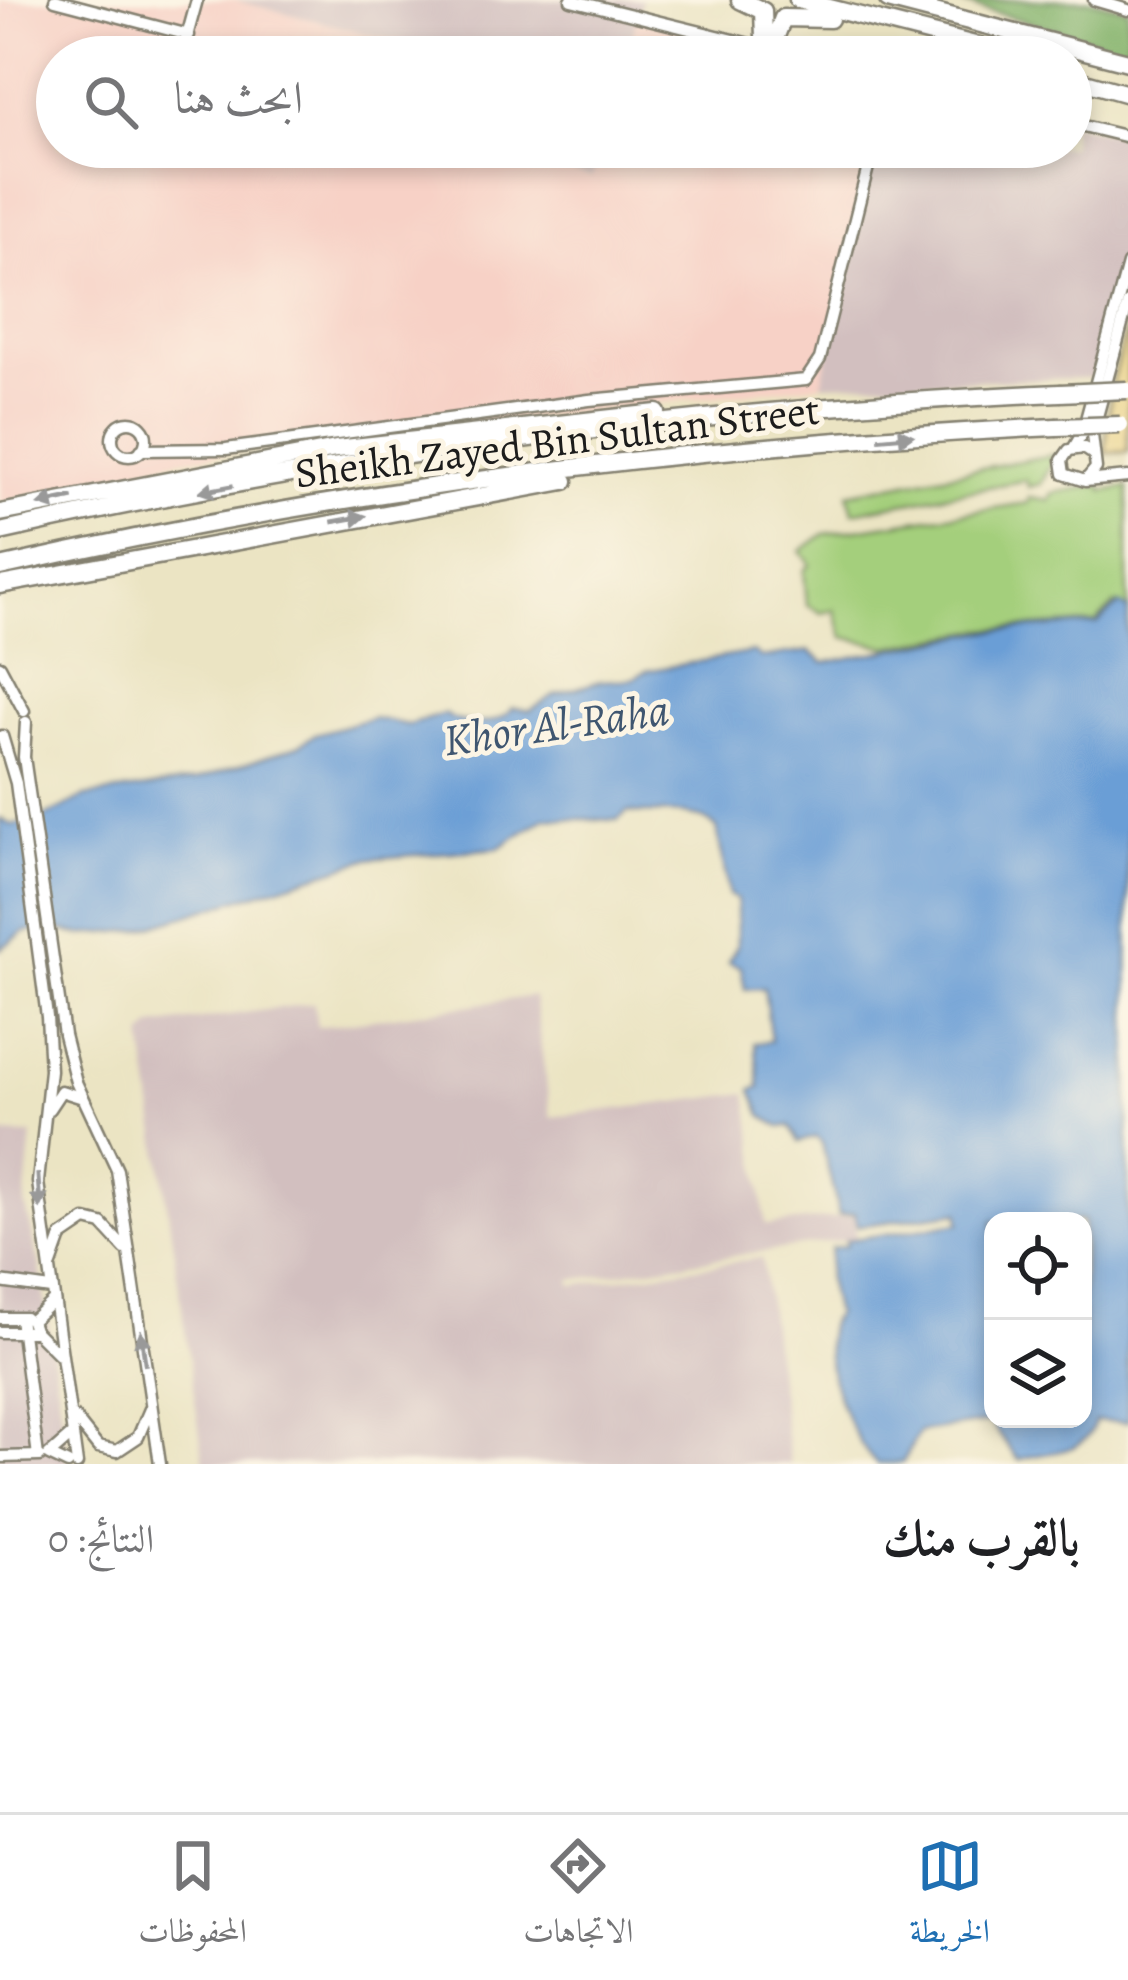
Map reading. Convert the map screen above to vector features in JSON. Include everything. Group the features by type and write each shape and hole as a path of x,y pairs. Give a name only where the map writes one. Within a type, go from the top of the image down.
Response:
{"highway":[{"path":"740,0 766,16 766,36"},
{"path":"798,0 940,36"},
{"path":"888,0 1030,36"},
{"path":"929,0 1039,36"},
{"path":"772,36 779,21 794,14 924,32"},
{"path":"1092,52 1128,62"},
{"path":"1092,78 1128,85"},
{"path":"1092,81 1128,94"},
{"name":"Sheikh Zayed Bin Sultan Street","path":"0,532 339,467 767,412 1127,390"},
{"path":"0,513 196,472 398,440 723,408 767,412"},
{"name":"Sheikh Zayed Bin Sultan Street","path":"0,567 406,490 745,451 1124,424"},
{"path":"0,588 27,579 745,451"}],"street":[{"path":"56,0 182,36"},
{"path":"188,36 197,0"},
{"path":"571,0 717,36"},
{"path":"1094,0 1128,6"},
{"path":"1116,0 1128,6"},
{"path":"1092,128 1128,137"},
{"path":"143,445 176,451 589,400 799,382 820,359 868,168"},
{"path":"1128,264 1082,434 1062,468 1068,478 1085,481 1128,477"},
{"path":"1110,480 1095,458 1092,435 1128,303"},
{"path":"1073,448 1095,458"},
{"path":"1085,481 1095,458"},
{"path":"0,666 25,717 16,783 64,1035 117,1170 160,1464"},
{"path":"0,1457 43,1455 73,1464 73,1433 38,1182 49,1042 45,948 18,758 2,736"},
{"path":"0,772 16,783"},
{"path":"44,1121 62,1091 76,1091 86,1100"},
{"path":"49,1271 61,1237 86,1220 103,1224 129,1258"},
{"path":"0,1282 52,1295"},
{"path":"52,1295 30,1324 63,1362"},
{"path":"0,1332 40,1314"},
{"path":"0,1318 36,1332"},
{"path":"19,1325 43,1455"},
{"path":"70,1410 92,1442 117,1451 138,1437 151,1407"},
{"path":"43,1455 73,1433"}],"shaded area":[{"path":"0,0 233,0 378,36 36,36 36,168 551,168 591,178 594,168 868,168 822,384 182,459 0,504"},
{"path":"234,0 642,0 632,36 378,36"},
{"path":"632,15 718,36 627,36"},
{"path":"1092,128 1128,137 1128,240 1092,378 822,384 870,168 1092,168"},
{"path":"552,168 595,168 592,178"},
{"path":"534,996 551,1117 747,1093 766,1225 854,1216 856,1238 570,1280 572,1285 762,1258 790,1464 204,1464 143,1037 152,1026 314,1003 317,1027"},
{"path":"0,1134 32,1135 25,1204 40,1265 68,1464 0,1464"}],"green space":[{"path":"950,0 1092,0 1128,9 1128,50 1092,40 1092,36"},
{"path":"1057,454 1041,484 1028,487 1026,480 853,512 848,493"},
{"path":"1101,485 1103,491 1128,487 1128,609 1115,604 1096,623 980,630 888,647 843,637 835,610 822,613 807,605 804,571 810,564 801,551 824,534 1028,503 1029,497 1050,500 1053,493"}],"sand":[{"path":"1128,323 1128,452 1105,453 1112,380"}],"water":[{"name":"Khor Al-Raha","path":"1120,604 1128,610 1128,1422 1095,1421 1090,1433 1074,1447 1018,1460 994,1428 1092,1428 1092,1212 984,1212 984,1423 919,1432 903,1462 877,1464 866,1452 845,1414 830,1369 827,1347 835,1314 827,1279 831,1248 846,1246 846,1240 960,1223 959,1212 857,1226 855,1213 839,1215 822,1143 816,1137 799,1142 790,1126 780,1127 762,1115 752,1090 760,1087 755,1043 771,1041 764,988 745,989 741,967 728,962 737,946 737,900 729,895 717,828 697,816 627,812 618,820 545,818 499,848 367,859 139,930 80,935 53,928 24,932 0,949 0,819 11,825 38,820 85,797 194,781 300,745 315,734 373,718 408,725 444,714 480,723 499,719 512,708 530,711 554,695 600,681 633,679 646,671 753,652 761,658 810,651 824,663 980,632 1097,624"}]}
